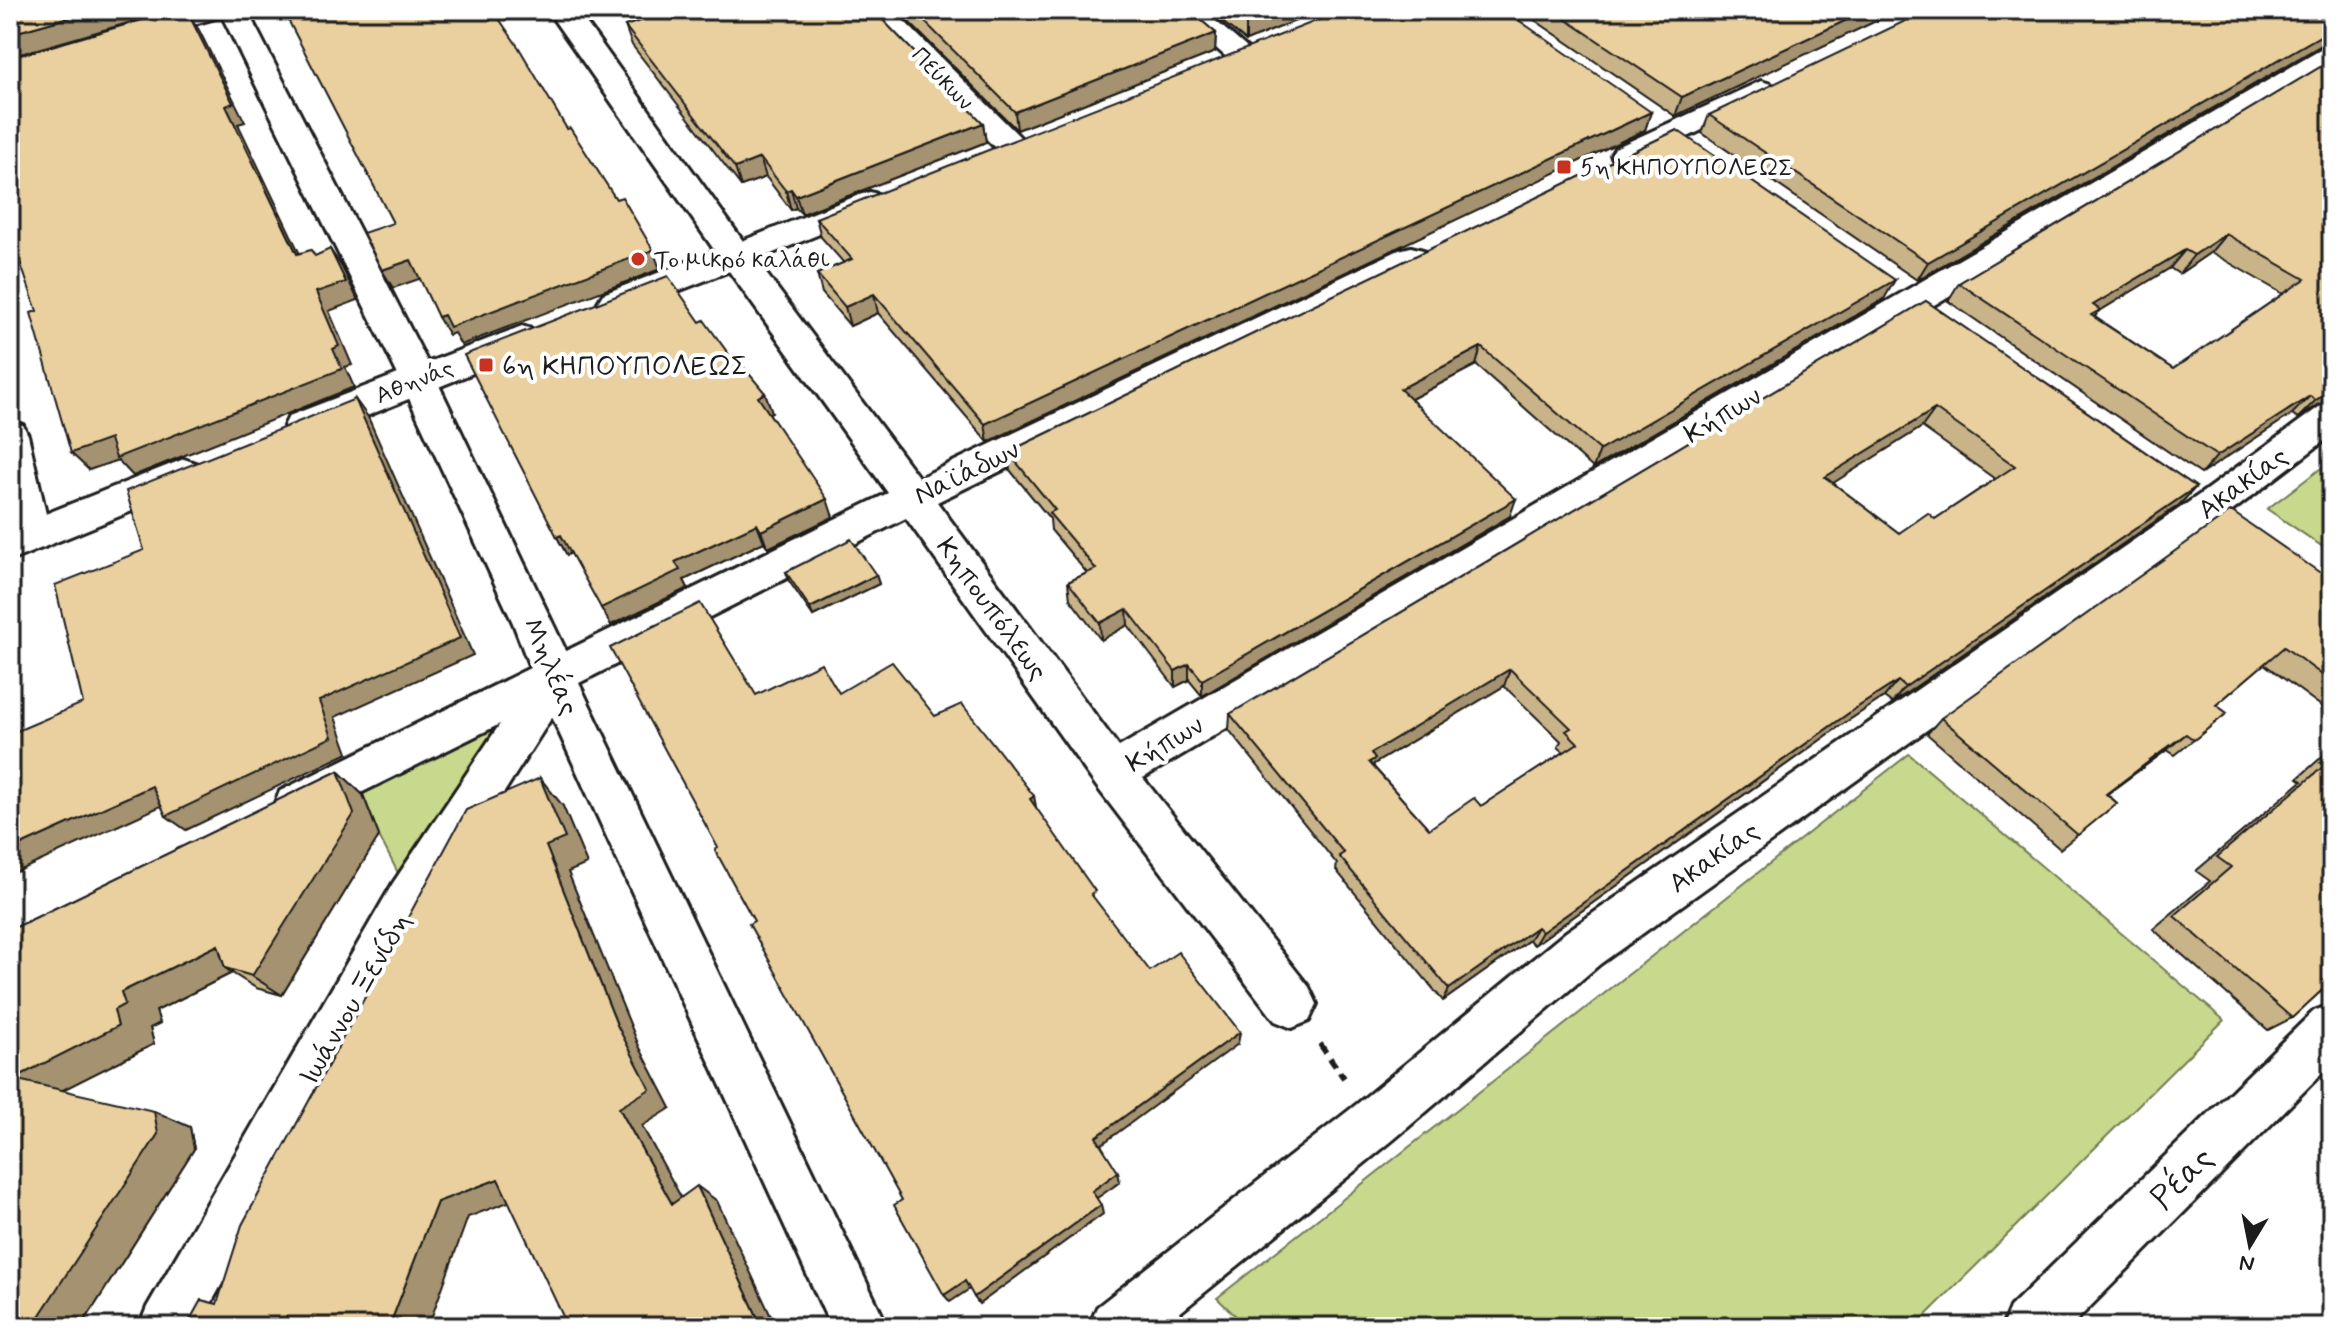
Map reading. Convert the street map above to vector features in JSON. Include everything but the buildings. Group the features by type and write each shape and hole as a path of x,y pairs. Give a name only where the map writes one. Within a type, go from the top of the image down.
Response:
{"street":[{"path":"111,40 213,10"},
{"name":"Μηλέας","path":"233,10 418,379 860,1327"},
{"name":"Κηπουπόλεως","path":"562,10 736,256 1113,773 1292,1004"},
{"name":"Πεύκων","path":"877,10 1010,145"},
{"path":"1186,10 1241,55"},
{"path":"1212,66 1270,44"},
{"name":"Κήπων","path":"1113,773 2332,55"},
{"path":"1602,167 1660,124 1787,78"},
{"path":"1660,124 1710,158"},
{"path":"981,157 1038,134"},
{"name":"Αθηνάς","path":"275,437 894,192"},
{"name":"Ναϊάδων","path":"261,822 913,497 1446,241"},
{"name":"Ακακίας","path":"1117,1327 1375,1122 1583,948 2213,504 2332,416"},
{"path":"10,435 21,540 217,461"},
{"name":"Ιωάννου Ξενίδη","path":"167,1327 410,898 555,677"},
{"name":"Ρέας","path":"2030,1327 2332,1028"}],"path":[{"path":"1292,1004 1375,1122"}],"green space":[{"path":"2332,460 2332,553 2267,509"},
{"path":"555,677 411,898 379,836 360,786"},
{"path":"1909,754 2224,1020 1914,1327 1247,1327 1217,1298"}],"place":[{"name":"5η ΚΗΠΟΥΠΟΛΕΩΣ","path":"1564,167"},
{"name":"Το μικρό καλάθι","path":"638,259"},
{"name":"6η ΚΗΠΟΥΠΟΛΕΩΣ","path":"486,365"}]}
